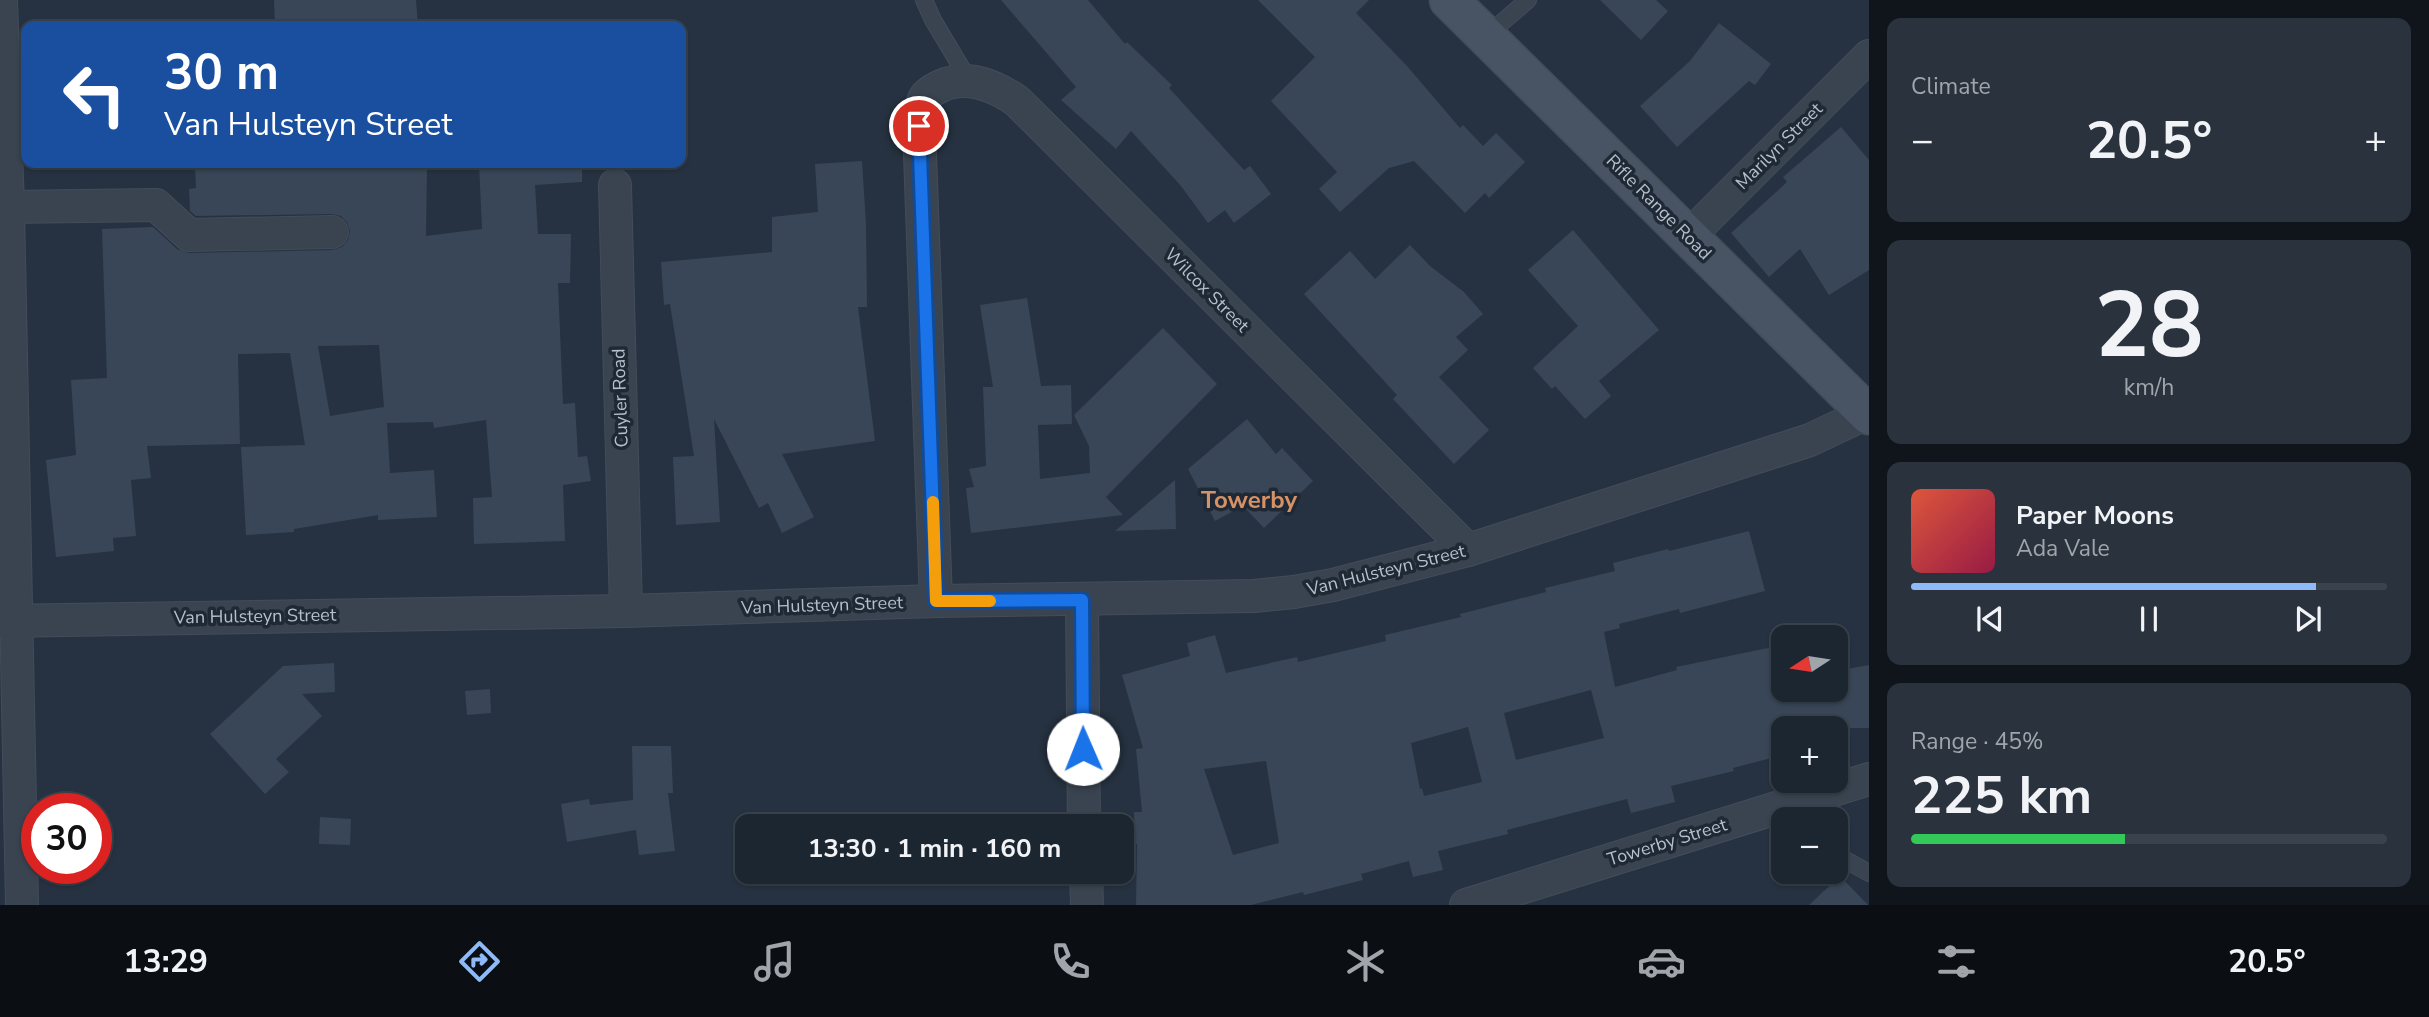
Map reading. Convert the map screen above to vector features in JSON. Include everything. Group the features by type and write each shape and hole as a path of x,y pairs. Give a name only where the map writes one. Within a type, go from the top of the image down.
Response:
{"main road":[{"name":"Rifle Range Road","path":"1449,0 1868,414"}],"street":[{"path":"1,0 8,207 7,621 22,905"},
{"name":"Marilyn Street","path":"1689,236 1869,56"},
{"name":"Wilcox Street","path":"936,601 919,126 925,96 952,82 970,82 1002,91 1033,116 1468,550"},
{"name":"Cuyler Road","path":"615,185 626,611"},
{"path":"8,207 156,205 189,235 332,232"},
{"name":"Van Hulsteyn Street","path":"7,621 626,611 936,601 1254,596 1294,592 1378,575 1468,550 1810,440 1868,414"},
{"path":"1082,600 1084,814"},
{"name":"Towerby Street","path":"1805,807 1869,779"},
{"name":"Towerby Street","path":"1466,905 1771,819"},
{"path":"1086,884 1087,905"}],"lane":[{"path":"924,0 970,82"},
{"path":"1485,37 1528,0"},
{"path":"1848,861 1869,873"}],"building":[{"path":"274,0 416,0 418,21 275,21"},
{"path":"1001,0 1088,0 1125,44 1127,42 1172,85 1169,88 1244,170 1250,166 1271,194 1234,223 1225,210 1208,223 1181,186 1131,131 1116,149 1061,100 1076,87"},
{"path":"1258,0 1369,0 1356,13 1407,66 1460,128 1463,125 1483,146 1496,133 1525,162 1489,198 1485,193 1465,213 1414,161 1389,168 1340,212 1319,189 1337,172 1271,101 1315,57"},
{"path":"1600,0 1656,0 1668,11 1641,40"},
{"path":"1719,23 1771,64 1755,85 1749,81 1677,147 1640,106 1690,61"},
{"path":"1841,127 1869,160 1869,270 1829,295 1800,249 1769,277 1731,233 1787,182 1783,177"},
{"path":"862,161 867,307 858,307 875,441 782,454 814,517 782,533 768,503 759,508 714,419 720,522 676,525 673,457 694,456 670,304 664,305 661,262 772,252 772,217 818,212 815,164"},
{"path":"195,168 427,168 426,236 482,229 479,168 582,168 582,182 535,185 538,234 571,234 570,283 558,283 563,404 575,403 578,457 587,456 591,481 563,485 565,541 474,544 473,498 492,497 486,420 434,428 433,422 387,423 390,473 434,470 437,517 378,520 378,515 294,529 294,532 246,535 241,447 305,445 290,353 238,354 240,444 147,446 151,478 131,480 136,536 113,538 114,551 56,557 46,460 76,455 71,380 107,378 102,229 153,227 177,249 189,253 332,250 342,247 348,240 350,231 347,222 341,216 332,214 196,216 190,211 189,189 196,188","holes":["379,345 384,407 330,416 318,346"]},
{"path":"1573,230 1659,330 1599,381 1611,396 1585,419 1555,386 1552,389 1533,368 1578,326 1528,270"},
{"path":"1410,245 1430,266 1464,292 1483,314 1456,337 1468,350 1439,377 1489,430 1454,464 1393,399 1397,395 1304,294 1350,251 1375,279"},
{"path":"1027,298 1041,386 1071,385 1072,424 1038,425 1040,479 1090,473 1089,446 1074,415 1163,328 1217,384 1106,497 1123,515 971,533 966,488 974,487 969,469 986,466 983,387 993,387 980,305"},
{"path":"1247,419 1276,454 1282,448 1313,481 1264,528 1243,506 1215,521 1188,469"},
{"path":"1175,480 1176,529 1115,531"},
{"path":"1749,531 1765,591 1680,613 1679,609 1619,624 1620,628 1604,632 1615,687 1677,670 1676,667 1771,647 1771,702 1848,702 1848,669 1869,665 1869,728 1848,728 1848,716 1771,716 1771,758 1733,768 1734,771 1671,786 1675,802 1631,813 1627,799 1507,830 1508,834 1438,851 1443,870 1413,877 1409,861 1361,874 1363,880 1251,905 1136,905 1137,844 1134,812 1142,812 1136,749 1143,748 1122,675 1190,656 1187,643 1215,635 1226,673 1297,657 1298,662 1386,641 1385,635 1461,617 1460,614 1546,592 1545,588 1615,571 1613,563 1668,549 1669,551","holes":["1591,690 1604,738 1516,760 1504,713","1468,727 1482,782 1424,796 1422,788 1420,789 1411,743","1266,761 1279,843 1233,855 1204,769"]},
{"path":"334,663 335,692 302,694 322,716 276,759 289,772 265,794 210,734 283,666"},
{"path":"490,689 491,713 467,715 465,691"},
{"path":"632,746 671,746 673,793 668,793 675,851 639,855 636,830 567,842 561,804 589,799 590,805 633,800"},
{"path":"320,817 351,819 350,845 319,844"},
{"path":"1831,884 1848,884 1868,905 1809,905"}],"slow traffic":[{"path":"933,502 936,601 990,601"}],"district":[{"name":"Towerby","path":"1249,500"}],"route":[{"path":"919,126 936,601 1082,600 1083,749"}]}
